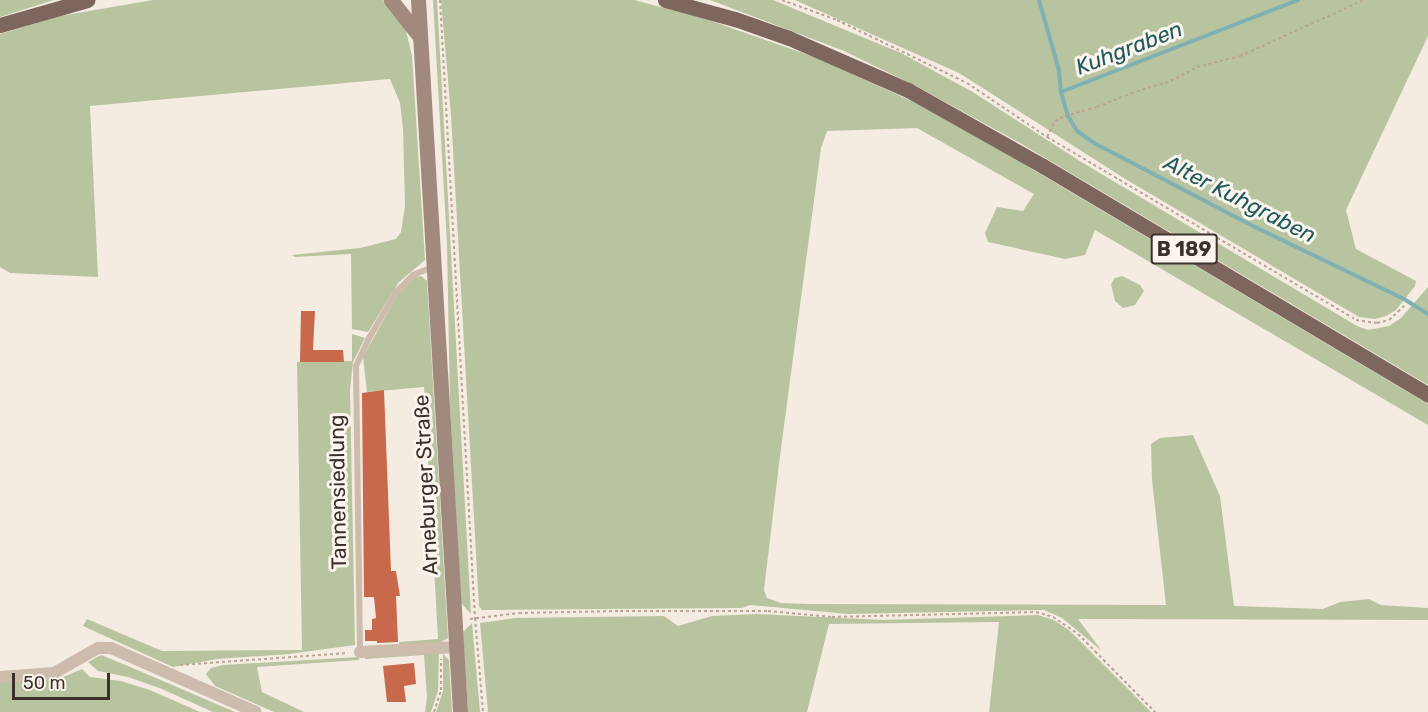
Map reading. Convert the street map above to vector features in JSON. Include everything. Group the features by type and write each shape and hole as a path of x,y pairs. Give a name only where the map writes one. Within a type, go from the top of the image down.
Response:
{"main road":[{"path":"0,25 87,0"},
{"path":"391,0 420,37"},
{"name":"Arneburger Straße","path":"418,0 455,620 449,647 460,712"},
{"name":"B 189","path":"665,0 735,19 789,38 908,90 1034,160 1428,394"}],"street":[{"path":"360,652 449,647"},
{"path":"0,677 54,673 98,648 111,648 256,712"}],"lane":[{"name":"Tannensiedlung","path":"360,652 356,366 368,340 396,292 413,274 434,261"}],"path":[{"path":"440,0 475,618 483,712"},
{"path":"783,0 837,20 967,83 1047,137 1356,320 1377,323 1389,320 1404,306"},
{"path":"1047,137 1055,121 1065,116 1171,81 1197,67 1240,56 1364,0"},
{"path":"455,620 519,613 620,611 768,611 832,617 1036,612 1053,617 1078,634 1155,712"},
{"path":"434,712 441,690 449,647"},
{"path":"176,665 360,652"}],"green space":[{"path":"0,0 54,0 0,17"},
{"path":"153,0 383,0 392,8 406,31 412,56 425,260 399,282 368,332 352,329 351,254 295,257 292,255 360,248 396,239 401,232 405,206 403,128 400,103 390,79 90,106 98,277 10,273 0,267 0,34 60,16"},
{"path":"433,0 437,0 471,614 461,603 450,406 447,243"},
{"path":"441,0 634,0 706,19 817,58 918,104 1010,156 1428,404 1428,425 1095,230 1085,255 1065,259 988,242 985,233 997,207 1023,211 1034,194 917,128 827,131 821,148 780,456 764,590 767,598 781,603 807,604 1166,605 1152,480 1151,444 1160,438 1193,435 1220,496 1234,606 1323,609 1340,602 1369,599 1381,605 1428,608 1428,620 1078,619 1102,651 1062,618 1044,610 848,614 750,605 742,608 482,610 479,606 451,115"},
{"path":"710,0 773,0 901,53 971,91 1083,163 1357,326 1368,330 1389,326 1401,318 1428,287 1428,385 1020,143 918,87 844,51"},
{"path":"795,0 1428,0 1428,36 1346,210 1356,249 1416,281 1415,286 1396,310 1386,316 1375,319 1359,317 1127,180 959,73"},
{"path":"421,276 427,281 448,638 438,644 400,646 399,642 438,639 424,387 367,392 363,357 398,294 414,277"},
{"path":"1122,276 1140,285 1144,291 1135,305 1123,308 1115,301 1111,284 1115,278"},
{"path":"352,334 365,338 353,362 350,390 355,645 289,654 217,659 173,667 83,626 87,619 162,651 302,650 297,362 352,361"},
{"path":"755,614 883,620 1038,615 1054,620 1070,631 1151,712 989,712 999,622 829,624 807,712 488,712 480,623 515,618 664,616 678,626 712,616"},
{"path":"472,623 480,712 468,712 463,632"},
{"path":"439,652 438,691 431,712 425,712 427,697 424,655 365,659 365,656"},
{"path":"443,654 449,660 452,712 436,712 443,691"},
{"path":"101,655 235,712 213,712 162,689 128,677 98,671 88,662"},
{"path":"359,657 359,660 257,667 262,692 304,712 274,712 215,686 206,674 211,668 223,665"},
{"path":"82,669 90,677 121,681 150,690 200,712 0,712 0,682 61,678"}],"building":[{"path":"301,311 315,311 313,350 343,350 344,362 300,362"},
{"path":"384,390 391,571 396,571 400,596 396,596 398,642 377,643 377,641 365,641 365,630 372,630 372,619 376,618 374,597 364,597 362,393"},
{"path":"414,663 416,684 404,686 406,702 387,702 383,666"}],"waterway":[{"name":"Kuhgraben","path":"1039,0 1059,70 1061,92 1298,0"},
{"name":"Alter Kuhgraben","path":"1061,92 1068,116 1077,131 1094,143 1255,227 1404,299 1428,314"}]}
